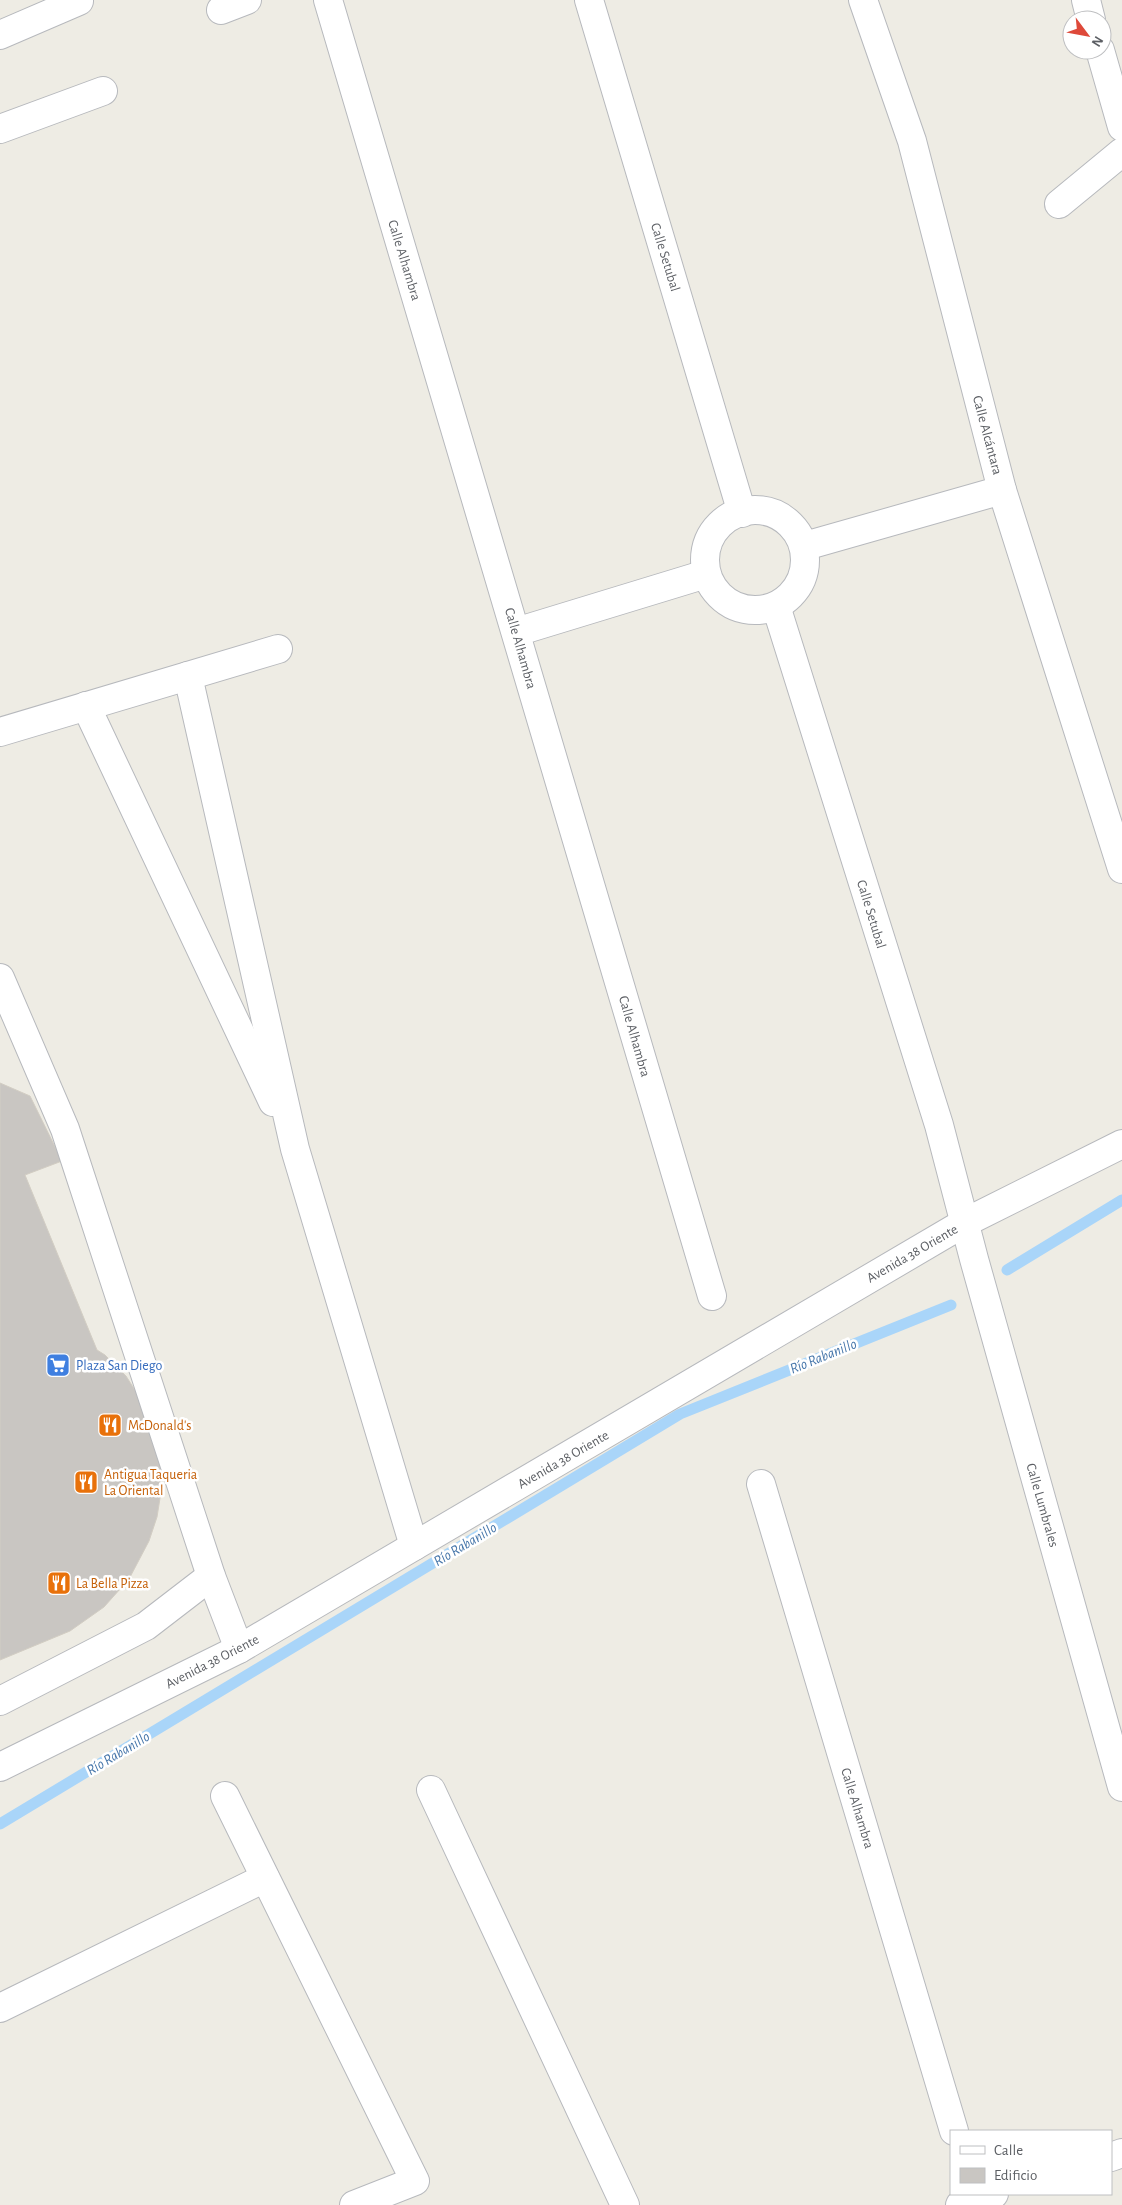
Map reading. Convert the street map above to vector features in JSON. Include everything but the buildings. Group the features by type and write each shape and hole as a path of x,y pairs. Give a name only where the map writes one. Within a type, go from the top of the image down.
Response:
{"street":[{"path":"221,10 247,0"},
{"name":"Calle Alhambra","path":"328,0 712,1296"},
{"name":"Calle Setubal","path":"589,0 742,513"},
{"name":"Calle Alcántara","path":"864,0 912,141 1002,490 1122,869"},
{"path":"0,35 79,1"},
{"path":"1103,60 1122,127"},
{"path":"0,129 103,91"},
{"path":"1059,204 1122,152"},
{"path":"805,546 1002,490"},
{"path":"758,509 788,520 805,546 804,578 784,603 776,606 753,612 723,601 706,574 707,542 727,517 758,509"},
{"path":"516,632 706,574"},
{"name":"Calle Setubal","path":"776,606 939,1126 964,1223"},
{"path":"0,732 278,649"},
{"path":"188,676 295,1149 414,1546"},
{"path":"86,706 295,1149"},
{"path":"0,978 65,1129 211,1576 239,1649"},
{"name":"Avenida 38 Oriente","path":"0,1767 239,1649 964,1223 1122,1144"},
{"name":"Calle Lumbrales","path":"964,1223 1122,1788"},
{"name":"Calle Alhambra","path":"761,1484 954,2130"},
{"path":"0,1701 146,1626 211,1576"},
{"path":"431,1790 625,2205"},
{"path":"225,1796 415,2181 354,2205"},
{"path":"0,2008 265,1878"}],"waterway":[{"name":"Río Rabanillo","path":"1007,1270 1122,1200"},
{"name":"Río Rabanillo","path":"0,1824 680,1414 951,1305"}],"place":[{"name":"Plaza San Diego","path":"58,1365"},
{"name":"McDonald's","path":"110,1425"},
{"name":"Antigua Taqueria La Oriental","path":"86,1482"},
{"name":"La Bella Pizza","path":"59,1583"}]}
